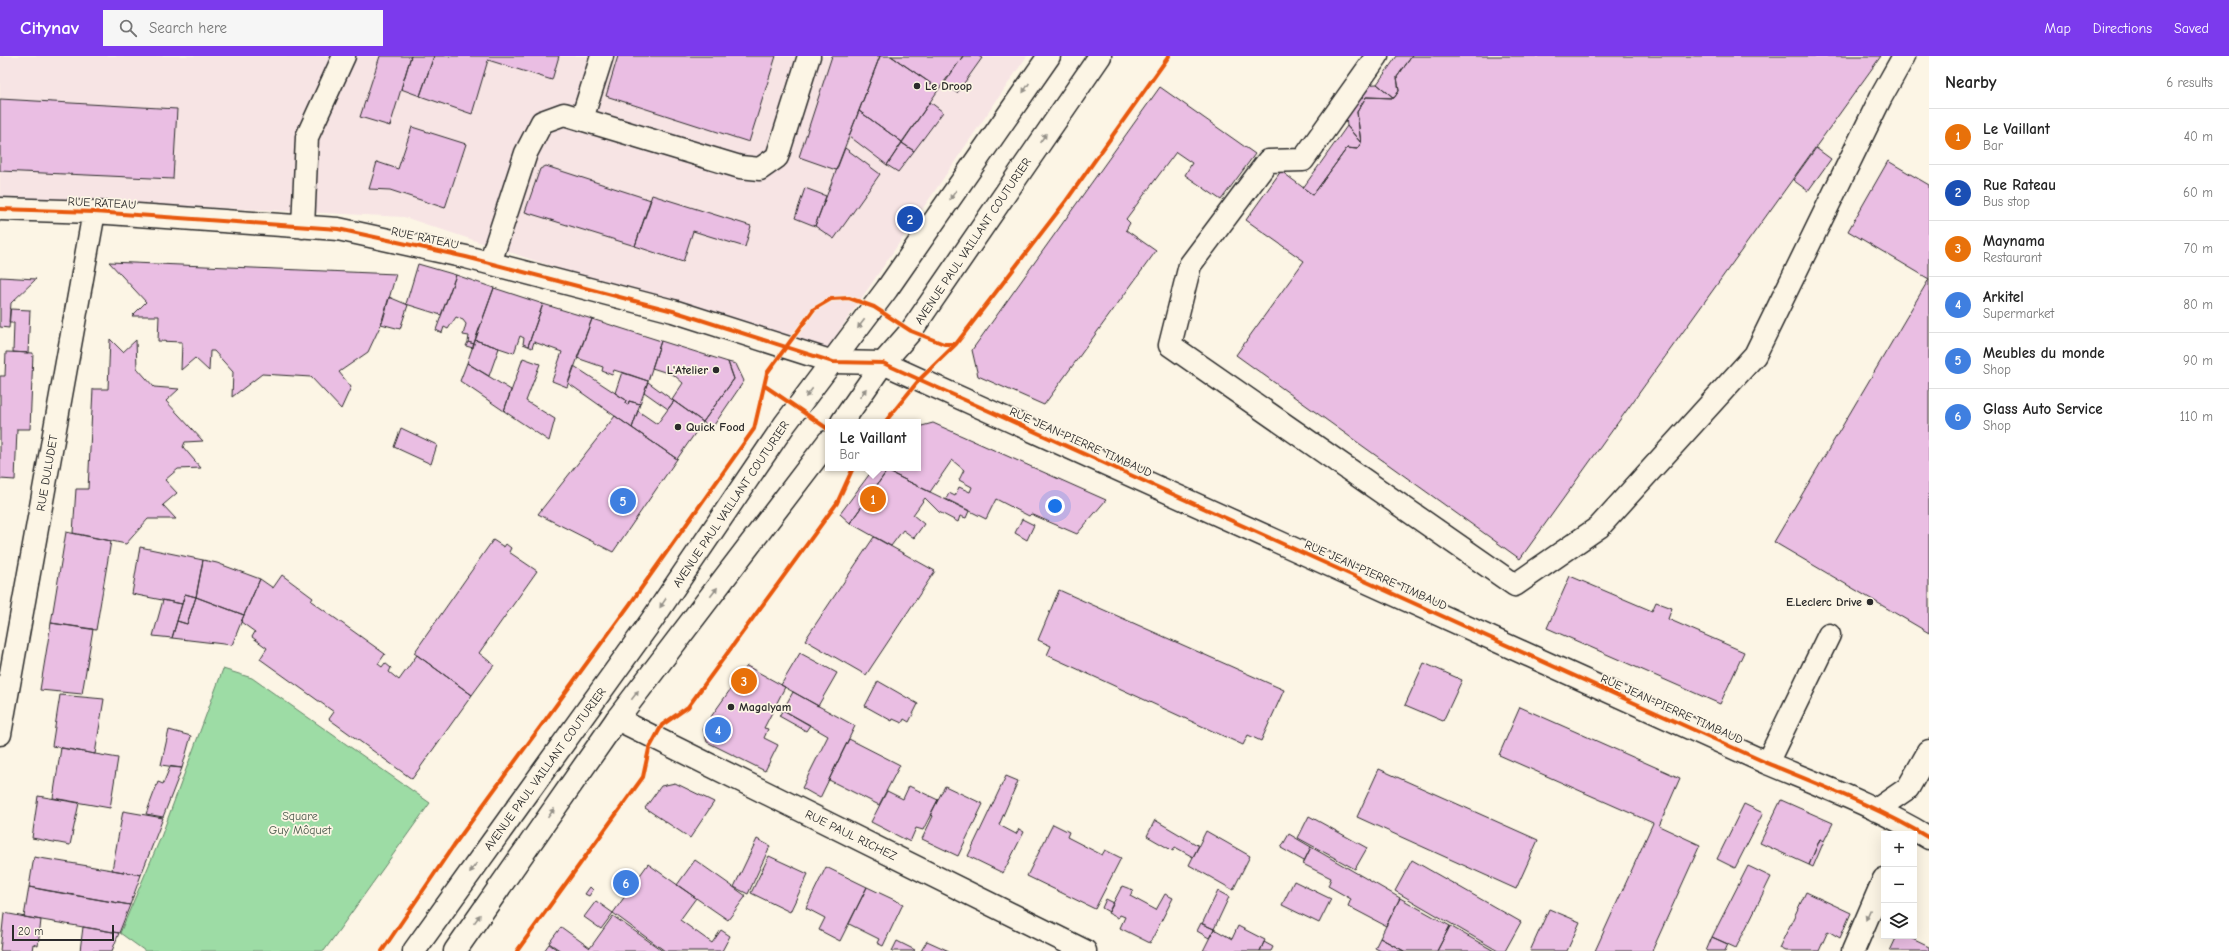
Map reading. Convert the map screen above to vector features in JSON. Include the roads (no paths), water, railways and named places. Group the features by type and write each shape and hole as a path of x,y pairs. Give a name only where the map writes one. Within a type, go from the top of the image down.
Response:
{"street":[{"path":"303,227 307,138 344,56"},
{"path":"582,119 602,56"},
{"path":"490,263 526,153 542,122 564,114 740,167 760,169 777,157 809,56"},
{"name":"AVENUE PAUL VAILLANT COUTURIER","path":"414,951 652,620 785,424 833,362 932,225 1048,56"},
{"name":"AVENUE PAUL VAILLANT COUTURIER","path":"844,419 883,363 912,331 1100,56"},
{"path":"1377,56 1303,160 1268,161 1190,264 1170,345 1516,585 1599,527 1755,355 1881,97 1904,56"},
{"name":"RUE RATEAU","path":"0,209 94,212 338,229 490,263 673,311 833,362"},
{"name":"RUE DULUDET","path":"0,734 94,212"},
{"name":"RUE JEAN-PIERRE TIMBAUD","path":"833,362 883,363 1767,763 1876,810 1906,829 1929,838"},
{"path":"455,951 617,719 825,446"},
{"path":"1767,763 1829,635"},
{"name":"RUE PAUL RICHEZ","path":"617,719 1085,951"},
{"path":"1876,810 1908,788 1929,751"},
{"path":"1853,951 1881,886"}],"place":[{"name":"Le Droop","path":"917,86"},
{"name":"Rue Rateau","path":"910,219"},
{"name":"L'Atelier","path":"716,370"},
{"name":"Quick Food","path":"678,427"},
{"name":"Le Vaillant","path":"873,499"},
{"name":"Meubles du monde","path":"623,501"},
{"name":"E.Leclerc Drive","path":"1870,602"},
{"name":"Maynama","path":"744,681"},
{"name":"Magalyam","path":"731,707"},
{"name":"Arkitel","path":"718,730"},
{"name":"Glass Auto Service","path":"626,883"}],"park label":[{"name":"Square Guy Môquet","path":"300,823"}]}
